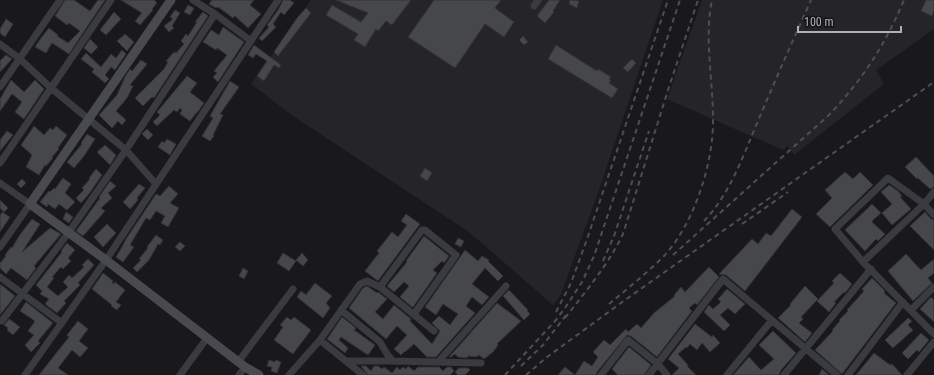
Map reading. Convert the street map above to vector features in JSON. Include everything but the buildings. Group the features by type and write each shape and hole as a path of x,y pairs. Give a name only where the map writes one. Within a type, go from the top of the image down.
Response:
{"street":[{"path":"0,87 60,0"},
{"path":"0,163 111,0"},
{"path":"0,246 171,0"},
{"path":"193,0 215,14 251,41"},
{"path":"25,375 106,260 278,0"},
{"path":"2,321 69,232 126,150 215,14"},
{"path":"0,44 20,59 51,88 126,150 156,184"},
{"path":"934,215 924,204 888,178 835,230 863,262 934,334"},
{"path":"0,183 69,232 241,365 259,375"},
{"path":"863,262 924,204 934,192"},
{"path":"380,287 422,230 448,248 456,255 414,314"},
{"path":"784,375 871,269"},
{"path":"0,277 62,323"},
{"path":"649,375 723,279 837,375"},
{"path":"289,375 320,340 360,284 367,281 380,287 434,331"},
{"path":"438,362 506,286"},
{"path":"911,310 934,287"},
{"path":"239,375 241,365 293,289"},
{"path":"848,375 903,302"},
{"path":"341,310 380,342 387,354 394,361"},
{"path":"727,375 772,320"},
{"path":"180,375 207,338"},
{"path":"320,340 348,361 363,375"},
{"path":"601,375 628,340 658,364 667,375"},
{"path":"907,375 934,342"},
{"path":"348,361 481,363"}],"shaded area":[{"path":"311,0 663,0 598,193 561,294 553,305 469,232 293,116 251,84"},
{"path":"702,0 934,0 934,29 876,70 884,84 794,155 788,146 783,150 667,99"}],"railway":[{"path":"556,312 571,283 586,242 668,0"},
{"path":"505,375 556,320 582,282 594,256 680,0"},
{"path":"565,318 604,267 623,234 698,0"},
{"path":"609,304 644,275 675,243 693,210 700,192 706,173 712,135 713,103 709,44 712,0"},
{"path":"704,221 714,210 737,170 811,0"},
{"path":"673,255 829,115 841,102 863,75 881,47 904,0"},
{"path":"526,375 547,357 625,300 934,82"},
{"path":"603,261 614,236 649,131"},
{"path":"742,224 788,192"},
{"path":"521,366 543,345 567,314"}]}
